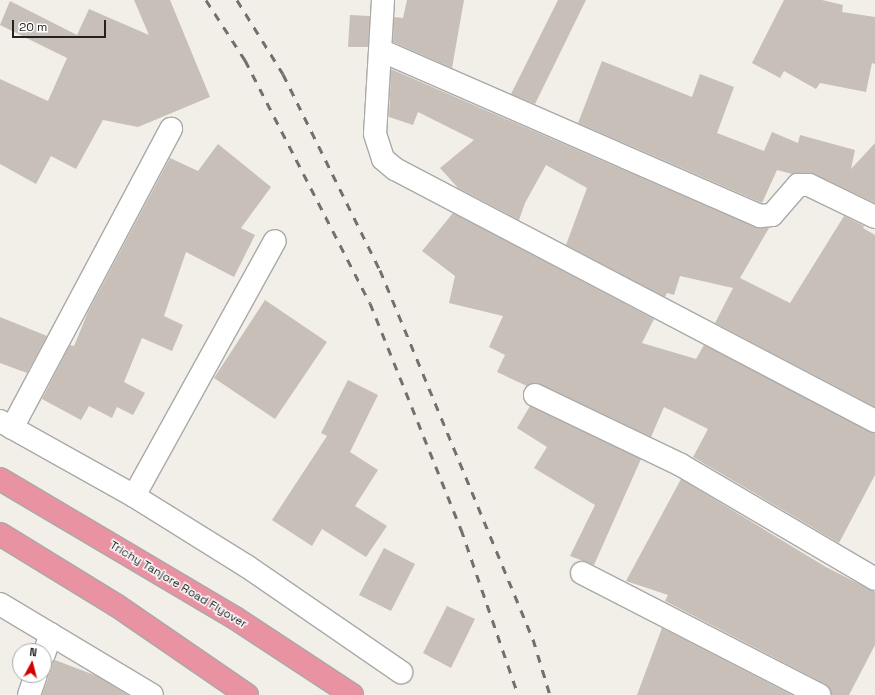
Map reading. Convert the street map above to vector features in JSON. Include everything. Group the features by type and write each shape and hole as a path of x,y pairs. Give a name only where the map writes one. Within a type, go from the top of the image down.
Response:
{"highway":[{"name":"Trichy Tanjore Road Flyover","path":"0,479 235,618 352,695"},
{"path":"0,534 116,605 247,695"}],"street":[{"path":"383,0 375,134 383,159 395,169 875,421"},
{"path":"380,50 760,216 772,215 798,185 809,185 875,217"},
{"path":"171,129 6,425 134,496 248,567 401,672"},
{"path":"134,496 275,241"},
{"path":"535,395 681,465 875,579"},
{"path":"582,573 819,695"},
{"path":"0,604 47,643"},
{"path":"52,646 152,695"},
{"path":"29,695 33,683"}],"building":[{"path":"134,0 170,0 210,97 138,127 103,120 76,169 51,156 36,184 0,164 0,79 48,101 67,58 0,25 10,1 77,35 89,9 149,35"},
{"path":"407,0 464,0 452,68 393,42 394,17 403,18"},
{"path":"558,0 586,0 535,104 511,94"},
{"path":"784,0 822,0 843,5 842,12 875,17 875,64 872,63 866,92 820,83 816,89 784,71 780,78 752,63"},
{"path":"350,15 370,16 368,47 348,47"},
{"path":"602,61 692,97 700,74 734,87 717,133 764,151 772,132 798,143 800,135 855,150 851,169 875,143 875,203 814,174 792,174 777,170 762,203 578,123"},
{"path":"391,69 755,227 769,228 740,278 790,303 844,216 864,226 863,228 875,235 875,407 715,323 733,288 680,276 674,295 667,293 665,297 566,245 587,188 546,165 525,203 519,220 458,188 440,168 474,140 418,112 413,125 389,117"},
{"path":"218,144 271,187 241,228 255,235 234,277 186,252 164,316 183,325 172,351 142,338 124,382 145,393 133,415 117,407 112,418 89,406 81,420 42,399 70,345 74,346 88,312 170,158 198,171"},
{"path":"453,213 654,319 642,343 696,359 704,345 875,433 875,475 839,543 693,457 708,429 664,407 651,437 540,384 534,383 527,386 497,372 505,355 489,347 503,316 449,303 455,276 422,251"},
{"path":"265,300 327,342 275,419 214,378"},
{"path":"0,317 47,336 27,373 0,363"},
{"path":"348,380 378,395 350,452 378,470 355,506 387,526 366,557 322,529 312,546 272,520 327,436 321,433"},
{"path":"530,406 641,459 594,565 570,556 595,505 534,468 547,447 517,428"},
{"path":"681,479 826,567 875,592 875,645 849,695 831,695 825,684 665,601 668,595 626,581"},
{"path":"384,548 415,564 391,611 359,595"},
{"path":"447,606 475,619 451,668 423,653"},
{"path":"662,628 792,695 637,695"},
{"path":"55,660 97,676 128,695 42,695 46,683 52,683 52,663"}],"railway":[{"path":"206,0 245,60 370,303 461,529 518,695"},
{"path":"237,0 283,74 380,270 533,639 550,695"}]}
